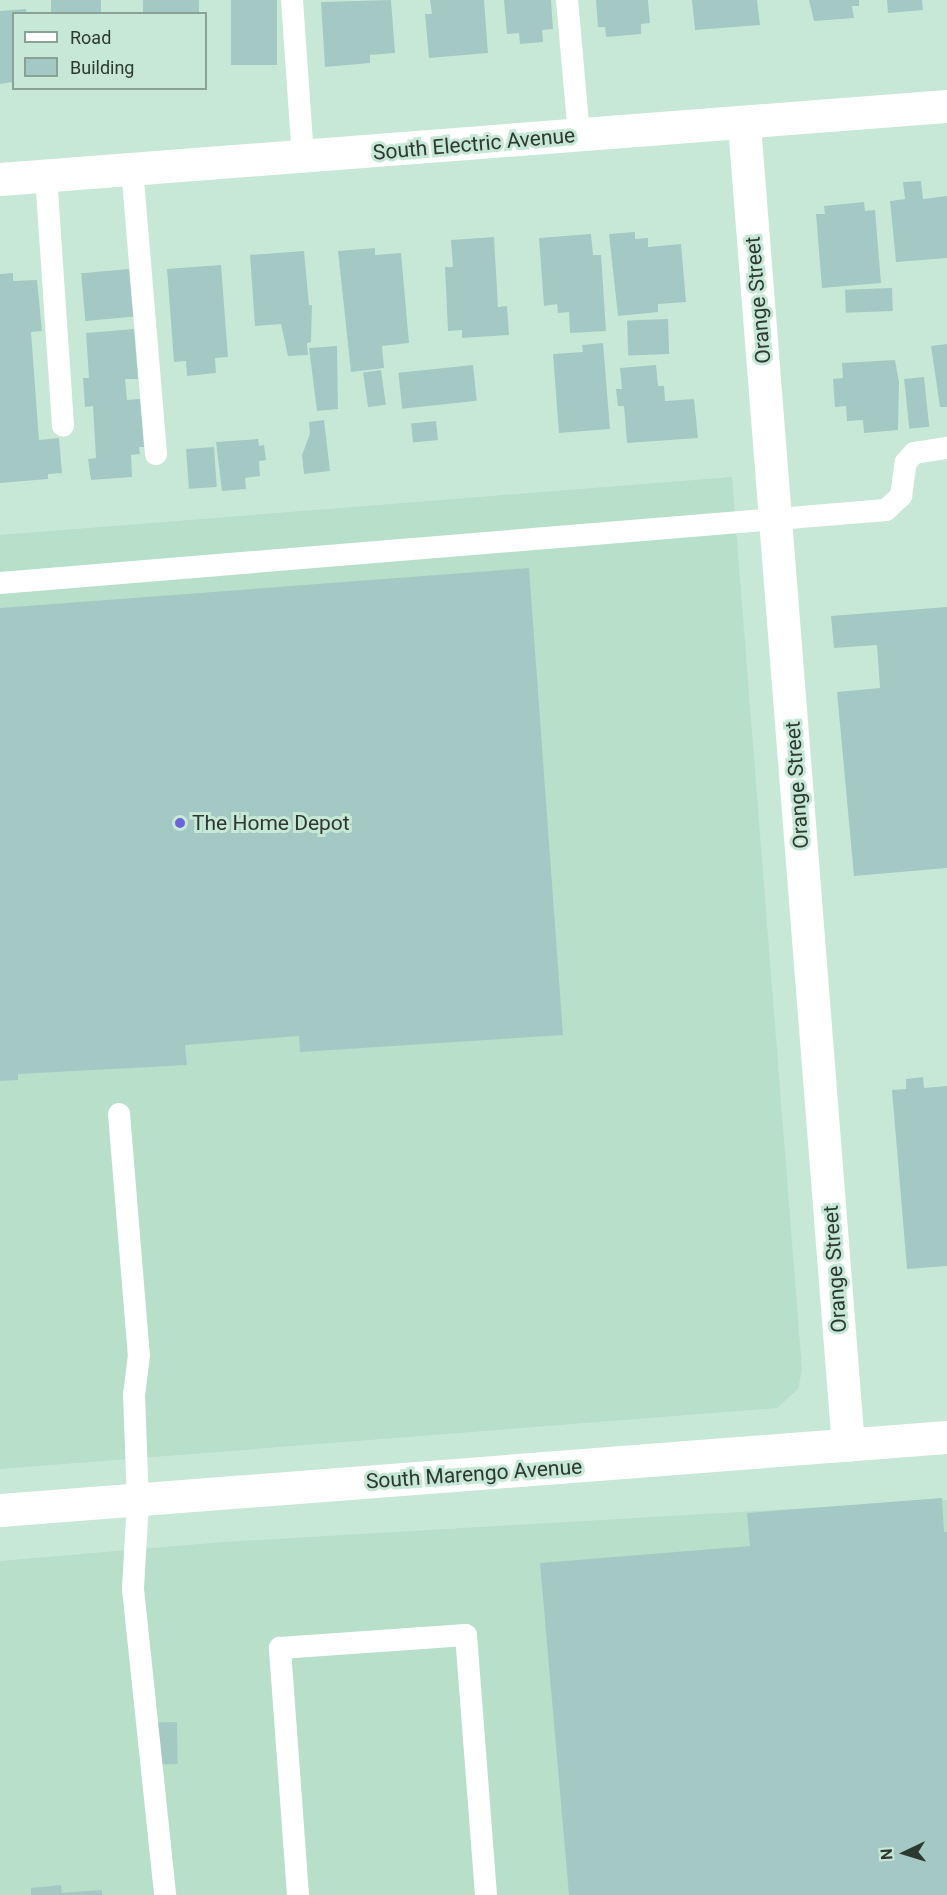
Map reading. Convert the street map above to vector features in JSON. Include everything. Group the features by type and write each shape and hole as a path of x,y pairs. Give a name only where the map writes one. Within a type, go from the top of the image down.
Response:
{"street":[{"name":"South Electric Avenue","path":"0,179 132,168 303,158 579,135 744,125 947,106"},
{"name":"Orange Street","path":"744,125 848,1445"},
{"name":"South Marengo Avenue","path":"0,1510 947,1437"}],"lane":[{"path":"292,0 303,158"},
{"path":"567,0 579,135"},
{"path":"132,168 156,454"},
{"path":"46,176 63,424"},
{"path":"0,583 886,510 901,496 906,462 914,453 947,447"},
{"path":"119,1114 139,1355 134,1394 138,1501 134,1589 165,1895"},
{"path":"298,1895 280,1648 466,1635 486,1895"}],"shaded area":[{"path":"732,477 802,1370 798,1389 777,1408 0,1469 0,535"},
{"path":"947,1500 947,1895 0,1895 0,1561 223,1542"}],"building":[{"path":"51,0 101,0 101,12 51,12"},
{"path":"143,0 199,0 199,12 143,12"},
{"path":"231,0 277,0 277,65 231,65"},
{"path":"391,0 395,53 370,55 370,63 325,67 321,2"},
{"path":"430,0 484,0 488,53 429,58 425,14 432,14"},
{"path":"504,0 551,0 553,29 542,30 543,42 520,44 519,33 507,34"},
{"path":"596,0 648,0 650,23 641,24 641,34 606,37 605,27 598,27"},
{"path":"692,0 757,0 760,25 695,30"},
{"path":"809,0 859,0 859,6 852,6 854,18 814,21"},
{"path":"887,0 922,0 923,10 888,13"},
{"path":"26,9 27,12 12,12 12,82 0,84 0,11"},
{"path":"921,181 923,199 947,196 947,258 896,262 890,201 905,199 903,182"},
{"path":"864,202 865,211 875,210 881,283 822,288 816,214 825,214 824,206"},
{"path":"635,232 635,239 648,238 648,247 681,244 686,302 658,304 658,312 618,316 609,234"},
{"path":"591,234 593,255 601,255 606,331 570,333 569,312 558,313 557,304 544,306 539,238"},
{"path":"494,237 498,307 507,306 509,335 462,338 462,330 448,331 445,267 453,267 451,240"},
{"path":"375,248 375,255 401,253 409,343 382,346 384,368 351,372 338,251"},
{"path":"304,251 309,305 312,305 311,342 307,343 308,355 288,356 281,324 255,326 250,255"},
{"path":"221,265 228,357 215,358 216,373 187,376 186,361 174,362 167,269"},
{"path":"129,269 133,317 85,321 81,273"},
{"path":"13,273 13,281 37,280 42,331 31,332 39,440 59,438 62,473 48,474 48,479 0,483 0,274"},
{"path":"892,288 893,311 846,313 845,290"},
{"path":"668,319 669,354 628,355 627,320"},
{"path":"134,329 138,379 125,379 127,400 140,399 144,447 139,447 140,454 131,455 132,477 91,480 88,459 96,458 93,406 85,407 83,378 89,378 86,333"},
{"path":"603,343 610,429 559,433 553,354 583,352 582,345"},
{"path":"947,344 947,407 940,407 931,346"},
{"path":"337,346 338,409 317,411 309,348"},
{"path":"895,360 899,382 898,430 864,433 863,420 847,421 846,406 835,407 833,379 843,378 842,363"},
{"path":"473,365 477,401 402,409 398,373"},
{"path":"656,365 658,386 664,386 665,401 694,399 698,438 627,443 624,406 618,406 616,389 622,389 620,368"},
{"path":"381,370 386,405 368,407 363,373"},
{"path":"924,377 929,427 909,429 904,379"},
{"path":"324,420 330,471 304,474 302,455 310,434 309,422"},
{"path":"436,421 438,440 413,443 411,424"},
{"path":"258,439 259,446 264,445 266,460 259,461 260,476 245,478 246,489 222,491 216,442"},
{"path":"214,447 217,487 189,489 186,449"},
{"path":"529,568 563,1035 300,1052 299,1036 185,1045 187,1065 18,1074 18,1080 0,1081 0,608"},
{"path":"947,607 947,868 854,876 837,692 880,688 877,645 834,648 831,616"},
{"path":"923,1077 924,1088 947,1086 947,1266 907,1269 892,1090 906,1089 906,1079"},
{"path":"942,1498 944,1532 947,1532 947,1895 569,1895 540,1563 750,1546 747,1513"},
{"path":"152,1722 177,1722 178,1764 153,1764"},
{"path":"61,1885 62,1895 31,1895 31,1888"},
{"path":"102,1890 102,1895 62,1895 61,1893"}],"place":[{"name":"The Home Depot","path":"180,823"}]}
